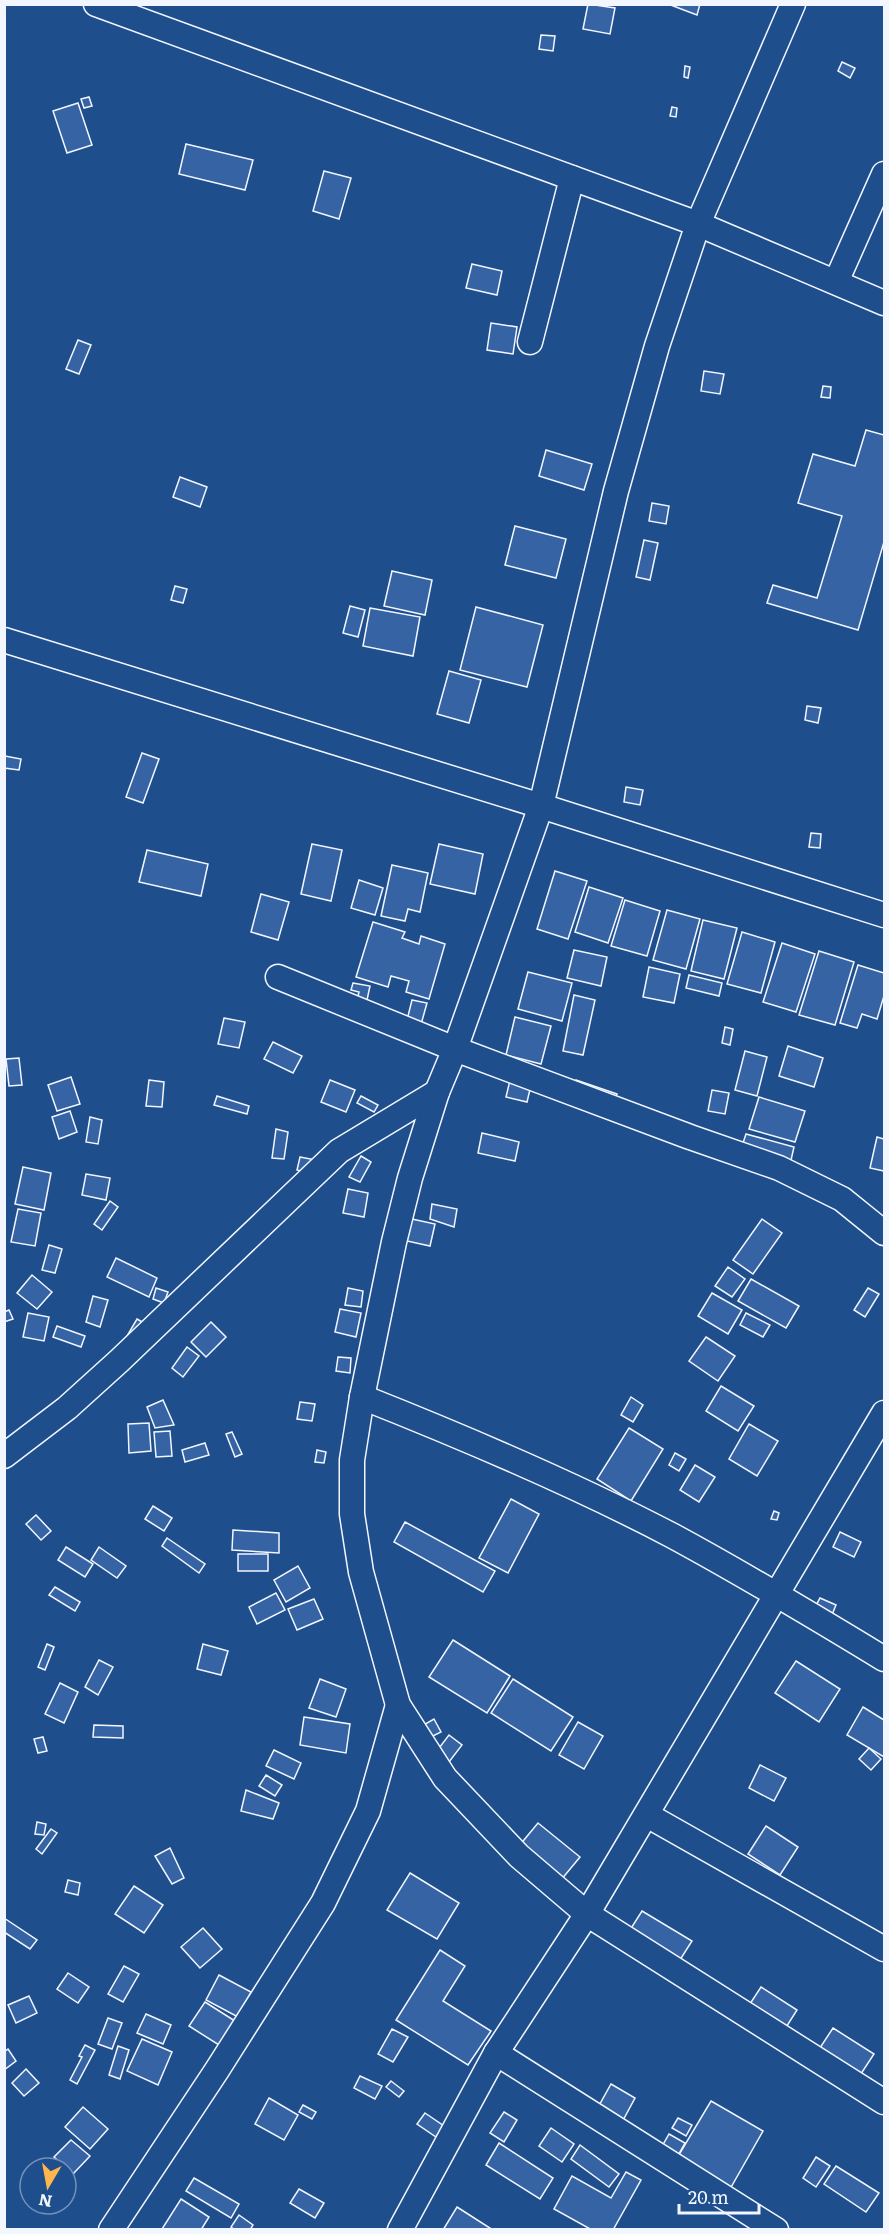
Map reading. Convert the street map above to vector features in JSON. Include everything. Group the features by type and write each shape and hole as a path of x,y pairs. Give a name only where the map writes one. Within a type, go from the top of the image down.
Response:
{"street":[{"path":"96,4 699,224 885,303"},
{"path":"793,4 699,224 657,346 616,491 541,806 455,1049 437,1092 410,1178 394,1242 362,1398 352,1460 352,1514 361,1572 398,1705 445,1778 519,1856 587,1914 885,2102"},
{"path":"836,282 885,174"},
{"path":"530,342 572,178"},
{"path":"4,640 885,915"},
{"path":"278,977 455,1049 779,1168 842,1199 885,1233"},
{"path":"4,1456 67,1408 119,1361 339,1152 437,1092"},
{"path":"362,1398 466,1438 671,1536 776,1593 885,1659"},
{"path":"400,2229 496,2053 587,1914 885,1413"},
{"path":"111,2229 217,2070 322,1903 369,1811 398,1705"},
{"path":"647,1815 885,1949"},
{"path":"496,2053 776,2229"}],"building":[{"path":"588,4 615,8 610,34 583,29"},
{"path":"668,4 700,4 697,15"},
{"path":"541,35 555,36 553,51 539,49"},
{"path":"842,62 855,68 850,78 838,71"},
{"path":"685,66 690,67 688,78 684,77"},
{"path":"89,97 92,106 84,108 81,99"},
{"path":"78,103 92,145 67,153 53,111"},
{"path":"672,107 677,108 676,117 670,116"},
{"path":"186,144 253,160 245,190 179,174"},
{"path":"324,171 351,178 339,219 313,211"},
{"path":"472,264 502,271 497,295 466,288"},
{"path":"491,323 517,327 513,354 487,350"},
{"path":"78,340 91,345 79,374 66,369"},
{"path":"704,371 724,374 720,394 701,391"},
{"path":"823,386 831,387 830,398 821,397"},
{"path":"866,430 884,435 884,542 858,630 767,603 773,585 817,598 842,516 798,503 813,454 855,466"},
{"path":"546,450 592,464 584,490 539,476"},
{"path":"180,477 207,487 200,507 173,497"},
{"path":"652,503 669,506 666,524 649,521"},
{"path":"515,526 566,539 556,578 505,565"},
{"path":"644,540 658,543 650,580 636,577"},
{"path":"392,571 432,580 425,615 384,606"},
{"path":"175,586 187,589 183,603 171,600"},
{"path":"350,606 365,610 358,637 343,633"},
{"path":"476,607 543,625 527,687 460,670"},
{"path":"370,608 420,617 413,656 363,646"},
{"path":"449,671 481,680 469,723 437,714"},
{"path":"807,706 821,708 818,723 805,720"},
{"path":"142,753 159,759 143,803 126,797"},
{"path":"5,756 21,759 19,770 4,768"},
{"path":"626,787 643,790 640,805 624,802"},
{"path":"811,833 821,834 820,848 809,847"},
{"path":"312,844 342,850 331,901 301,894"},
{"path":"439,844 483,854 475,894 430,884"},
{"path":"147,850 208,864 201,896 139,882"},
{"path":"392,865 428,873 420,912 408,909 405,921 381,916"},
{"path":"555,871 587,881 568,939 537,929"},
{"path":"359,880 383,888 375,915 351,908"},
{"path":"589,887 623,898 608,943 575,932"},
{"path":"261,894 289,902 278,940 251,932"},
{"path":"625,900 660,911 647,956 611,946"},
{"path":"667,910 700,919 686,969 653,960"},
{"path":"703,920 737,928 724,979 691,971"},
{"path":"373,922 405,932 402,938 419,944 421,936 445,944 429,999 406,992 409,981 391,976 388,987 356,977"},
{"path":"742,932 775,942 761,993 727,984"},
{"path":"782,943 815,954 796,1012 763,1002"},
{"path":"574,950 607,957 601,986 567,978"},
{"path":"819,951 854,962 835,1025 799,1015"},
{"path":"858,965 884,973 884,996 877,1019 862,1014 857,1028 840,1023"},
{"path":"649,967 680,974 674,1003 643,997"},
{"path":"528,972 572,983 562,1021 518,1009"},
{"path":"689,975 722,983 719,996 686,988"},
{"path":"353,983 370,986 364,1014 354,1012 359,992 351,990"},
{"path":"574,995 595,1000 583,1055 563,1051"},
{"path":"412,1000 427,1003 420,1028 406,1024"},
{"path":"515,1017 551,1026 541,1064 506,1055"},
{"path":"224,1018 245,1022 239,1048 218,1044"},
{"path":"725,1027 733,1029 730,1045 722,1043"},
{"path":"273,1042 302,1056 293,1073 264,1059"},
{"path":"788,1046 823,1058 814,1087 779,1076"},
{"path":"745,1051 767,1057 757,1096 735,1090"},
{"path":"19,1058 22,1085 9,1086 6,1059"},
{"path":"511,1076 532,1081 527,1102 506,1097"},
{"path":"71,1077 80,1104 57,1111 48,1085"},
{"path":"149,1080 164,1082 162,1107 146,1106"},
{"path":"330,1080 355,1090 346,1112 321,1102"},
{"path":"576,1080 617,1094 613,1105 572,1091"},
{"path":"712,1090 729,1093 725,1114 708,1111"},
{"path":"217,1096 249,1106 247,1114 214,1105"},
{"path":"361,1096 378,1105 374,1112 357,1103"},
{"path":"759,1097 805,1111 795,1142 749,1129"},
{"path":"70,1111 77,1132 59,1139 52,1117"},
{"path":"90,1117 102,1120 98,1144 86,1142"},
{"path":"276,1129 288,1132 284,1159 272,1158"},
{"path":"482,1133 519,1142 515,1161 478,1153"},
{"path":"746,1134 794,1147 789,1169 741,1149"},
{"path":"877,1137 884,1139 884,1171 870,1168"},
{"path":"361,1156 371,1162 360,1182 349,1177"},
{"path":"300,1157 316,1160 313,1174 297,1170"},
{"path":"23,1167 51,1173 44,1210 15,1204"},
{"path":"86,1174 110,1178 106,1200 82,1195"},
{"path":"348,1189 368,1193 364,1217 343,1213"},
{"path":"110,1201 118,1207 102,1230 94,1224"},
{"path":"432,1204 457,1209 454,1227 430,1219"},
{"path":"18,1209 41,1213 35,1246 11,1242"},
{"path":"412,1219 435,1224 430,1246 407,1241"},
{"path":"762,1219 782,1233 753,1274 733,1260"},
{"path":"49,1245 62,1249 55,1273 42,1270"},
{"path":"116,1258 157,1278 149,1297 107,1277"},
{"path":"728,1267 745,1279 732,1297 715,1286"},
{"path":"32,1275 52,1292 37,1309 17,1293"},
{"path":"751,1279 799,1306 786,1328 738,1301"},
{"path":"156,1288 168,1292 164,1303 153,1299"},
{"path":"348,1288 363,1291 361,1307 345,1305"},
{"path":"868,1288 879,1294 865,1317 854,1310"},
{"path":"712,1293 742,1310 728,1334 698,1316"},
{"path":"93,1296 108,1300 100,1327 86,1322"},
{"path":"340,1309 361,1313 356,1337 335,1332"},
{"path":"9,1310 13,1319 4,1322 4,1312"},
{"path":"28,1313 49,1317 44,1341 23,1337"},
{"path":"746,1313 770,1325 763,1337 740,1325"},
{"path":"137,1319 149,1326 123,1343"},
{"path":"211,1322 226,1337 206,1357 191,1342"},
{"path":"57,1326 85,1336 81,1347 53,1337"},
{"path":"706,1337 735,1356 718,1381 689,1361"},
{"path":"187,1347 199,1356 183,1377 172,1368"},
{"path":"338,1357 351,1358 350,1373 336,1371"},
{"path":"721,1386 754,1406 738,1431 706,1411"},
{"path":"631,1397 643,1405 633,1422 621,1415"},
{"path":"163,1400 174,1425 155,1428 147,1407"},
{"path":"300,1402 315,1404 312,1421 297,1419"},
{"path":"149,1423 151,1451 129,1453 128,1424"},
{"path":"749,1424 778,1441 757,1476 729,1459"},
{"path":"629,1428 663,1449 631,1501 597,1479"},
{"path":"170,1431 172,1456 156,1457 154,1432"},
{"path":"232,1432 242,1454 235,1457 226,1434"},
{"path":"205,1443 209,1455 185,1462 182,1450"},
{"path":"317,1450 326,1452 324,1463 315,1462"},
{"path":"675,1453 686,1459 679,1471 669,1465"},
{"path":"695,1465 715,1477 699,1502 680,1490"},
{"path":"511,1499 539,1514 508,1573 479,1558"},
{"path":"153,1506 172,1518 164,1531 145,1519"},
{"path":"774,1511 779,1513 777,1520 771,1519"},
{"path":"36,1515 51,1531 41,1540 26,1524"},
{"path":"405,1522 495,1571 483,1592 394,1542"},
{"path":"233,1530 279,1533 279,1553 232,1550"},
{"path":"840,1532 861,1542 854,1557 833,1547"},
{"path":"167,1538 205,1564 199,1573 162,1546"},
{"path":"66,1547 93,1564 85,1577 58,1560"},
{"path":"99,1547 126,1566 117,1578 91,1560"},
{"path":"238,1554 268,1554 268,1571 238,1571"},
{"path":"298,1566 310,1588 286,1602 274,1580"},
{"path":"55,1587 80,1602 75,1611 49,1595"},
{"path":"276,1593 285,1610 257,1624 249,1607"},
{"path":"820,1598 836,1605 829,1622 813,1611"},
{"path":"314,1599 323,1619 297,1630 288,1609"},
{"path":"453,1640 510,1676 487,1713 429,1677"},
{"path":"47,1644 54,1647 45,1670 38,1667"},
{"path":"203,1644 228,1651 221,1675 197,1669"},
{"path":"99,1660 113,1667 98,1695 85,1687"},
{"path":"796,1661 840,1689 819,1722 775,1693"},
{"path":"320,1679 346,1689 336,1717 309,1708"},
{"path":"513,1679 573,1717 551,1751 491,1713"},
{"path":"60,1683 78,1692 64,1723 45,1714"},
{"path":"863,1707 884,1720 884,1757 847,1735"},
{"path":"304,1717 350,1724 346,1753 300,1745"},
{"path":"434,1719 441,1732 427,1739 420,1727"},
{"path":"578,1722 603,1736 584,1769 559,1755"},
{"path":"94,1725 123,1726 123,1738 93,1737"},
{"path":"449,1735 462,1745 449,1762 436,1752"},
{"path":"43,1737 47,1751 38,1753 34,1739"},
{"path":"869,1748 881,1759 871,1770 859,1759"},
{"path":"274,1750 301,1763 294,1779 266,1766"},
{"path":"760,1765 786,1778 774,1801 749,1788"},
{"path":"266,1775 282,1785 275,1796 259,1786"},
{"path":"246,1790 279,1803 273,1819 241,1811"},
{"path":"37,1822 46,1824 44,1835 35,1834"},
{"path":"538,1823 580,1857 561,1880 519,1846"},
{"path":"766,1826 798,1847 780,1875 748,1854"},
{"path":"51,1829 57,1833 42,1854 36,1849"},
{"path":"170,1848 184,1878 172,1884 155,1856"},
{"path":"410,1873 459,1903 437,1939 387,1910"},
{"path":"68,1880 80,1883 78,1895 65,1892"},
{"path":"134,1886 163,1905 144,1933 115,1914"},
{"path":"642,1911 692,1941 671,1974 621,1944"},
{"path":"4,1918 37,1940 30,1949 4,1932"},
{"path":"203,1928 222,1949 200,1968 181,1947"},
{"path":"440,1950 465,1966 443,2001 491,2031 468,2065 396,2020"},
{"path":"124,1966 139,1974 123,2002 108,1994"},
{"path":"68,1973 89,1987 78,2003 57,1989"},
{"path":"219,1975 251,1992 238,2017 206,2000"},
{"path":"761,1987 797,2010 778,2040 742,2016"},
{"path":"29,1996 37,2013 16,2023 8,2005"},
{"path":"205,2002 235,2021 219,2045 189,2026"},
{"path":"146,2014 171,2025 163,2044 137,2033"},
{"path":"108,2018 122,2023 112,2049 98,2044"},
{"path":"833,2028 874,2054 855,2083 814,2057"},
{"path":"392,2029 408,2037 393,2062 378,2054"},
{"path":"142,2039 172,2052 158,2085 127,2071"},
{"path":"85,2045 95,2050 77,2084 70,2080 82,2057 79,2056"},
{"path":"118,2046 129,2050 120,2079 109,2075"},
{"path":"8,2049 16,2061 4,2070 4,2052"},
{"path":"26,2069 39,2083 24,2096 12,2083"},
{"path":"360,2076 382,2086 375,2099 354,2088"},
{"path":"391,2081 404,2091 399,2097 386,2087"},
{"path":"611,2084 635,2098 621,2124 596,2111"},
{"path":"269,2098 298,2115 284,2140 255,2124"},
{"path":"711,2101 763,2131 730,2189 677,2158"},
{"path":"303,2105 316,2112 312,2119 299,2112"},
{"path":"83,2107 108,2129 90,2149 65,2127"},
{"path":"504,2112 517,2120 504,2142 490,2133"},
{"path":"425,2113 444,2126 436,2137 417,2124"},
{"path":"678,2118 692,2125 686,2136 672,2128"},
{"path":"551,2128 574,2144 562,2162 539,2146"},
{"path":"669,2134 685,2143 672,2166 656,2157"},
{"path":"71,2140 90,2156 78,2169 78,2156 55,2156"},
{"path":"499,2143 553,2178 540,2199 486,2165"},
{"path":"580,2145 619,2174 609,2187 571,2159"},
{"path":"816,2157 830,2166 816,2187 803,2178"},
{"path":"836,2166 879,2193 866,2212 824,2184"},
{"path":"626,2172 641,2180 613,2230 592,2230 554,2209 572,2176 611,2198"},
{"path":"194,2178 239,2204 231,2218 186,2191"},
{"path":"299,2189 324,2203 315,2218 290,2203"},
{"path":"181,2199 209,2217 201,2230 162,2229"},
{"path":"457,2207 493,2230 443,2230"},
{"path":"239,2215 253,2225 250,2230 235,2230 231,2227"}]}
